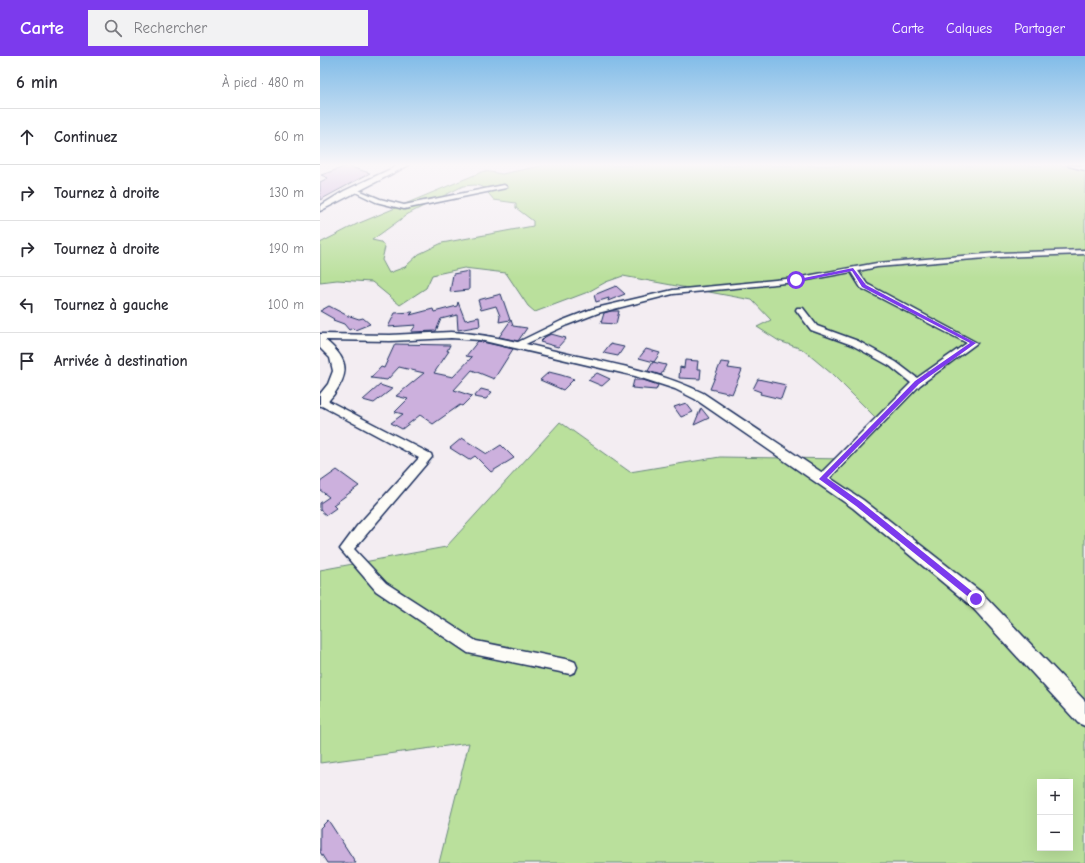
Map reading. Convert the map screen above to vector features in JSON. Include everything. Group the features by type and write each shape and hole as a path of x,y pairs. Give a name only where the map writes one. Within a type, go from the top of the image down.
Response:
{"street":[{"path":"320,209 331,203"},
{"path":"384,203 404,207 426,203"},
{"path":"516,345 564,322 595,311 661,294 692,289 796,280 877,265 980,256 1085,252"},
{"path":"822,479 917,383 973,343 864,286 853,269"},
{"path":"800,310 814,328 855,343 893,364 917,383"},
{"path":"320,337 466,336 516,345 637,373 679,386 719,408 858,504 976,599 1085,716"},
{"path":"320,342 334,354 339,362 339,372 334,386 320,401 427,457 361,530 346,549 381,587 473,648 570,667"}],"green space":[{"path":"408,203 430,203 408,214 372,240 381,242 385,247 382,260 389,273 405,267 419,254 442,243 533,226 533,221 516,208 516,203 514,203 1085,203 1085,863 439,863 469,743 320,763 320,570 446,547 560,422 630,472 720,457 846,459 878,420 832,374 802,349 779,341 757,327 771,320 752,300 623,276 606,282 588,292 535,312 528,306 506,273 464,268 432,275 426,288 400,305 372,282 337,280 320,282 320,243 357,224"}],"building":[{"path":"469,271 469,290 450,292 453,274"},
{"path":"616,286 625,294 608,301 609,298 596,302 594,295"},
{"path":"501,294 510,320 499,322 500,316 496,306 481,310 478,300"},
{"path":"458,302 465,320 479,317 480,326 458,330 457,315 441,319 436,331 411,332 416,325 388,327 395,313 413,312 410,315 433,309 434,312 457,306"},
{"path":"329,306 348,316 359,319 363,318 370,324 355,330 353,328 349,330 344,324 333,320 334,319 320,311"},
{"path":"619,311 616,324 601,323 604,313"},
{"path":"511,320 513,326 527,328 518,341 499,337"},
{"path":"551,334 566,338 558,347 540,342"},
{"path":"478,341 513,349 494,379 472,370 454,390 472,396 462,406 460,405 433,424 420,415 402,429 391,423 403,414 395,412 408,399 396,396 424,373 399,367 387,380 371,378 381,367 384,368 395,344 450,345 447,351 449,351 434,373 453,377 472,357 466,356"},
{"path":"610,344 624,347 618,356 603,353"},
{"path":"646,349 660,353 654,362 639,358"},
{"path":"685,360 698,361 697,369 701,369 700,379 679,378 680,367 684,368"},
{"path":"653,362 666,365 661,375 648,371"},
{"path":"721,362 730,363 728,368 742,370 732,394 710,389"},
{"path":"549,372 574,379 563,390 540,380"},
{"path":"597,373 610,379 602,386 588,380"},
{"path":"758,379 786,385 781,399 760,394 761,392 753,389"},
{"path":"634,380 643,380 658,385 656,390 632,388"},
{"path":"380,385 392,389 374,403 363,400"},
{"path":"481,389 492,392 486,399 474,397"},
{"path":"686,403 693,412 681,417 674,407"},
{"path":"701,408 709,418 694,425"},
{"path":"462,438 487,454 501,445 514,458 491,472 475,456 469,460 450,448"},
{"path":"337,470 359,486 333,505 336,508 326,515 320,510 320,503 329,497 320,490 320,482"},
{"path":"328,820 356,863 327,863 320,852 320,828"}],"route":[{"path":"796,280 853,269 864,286 973,343 917,383 822,479 858,504 976,599"}]}
